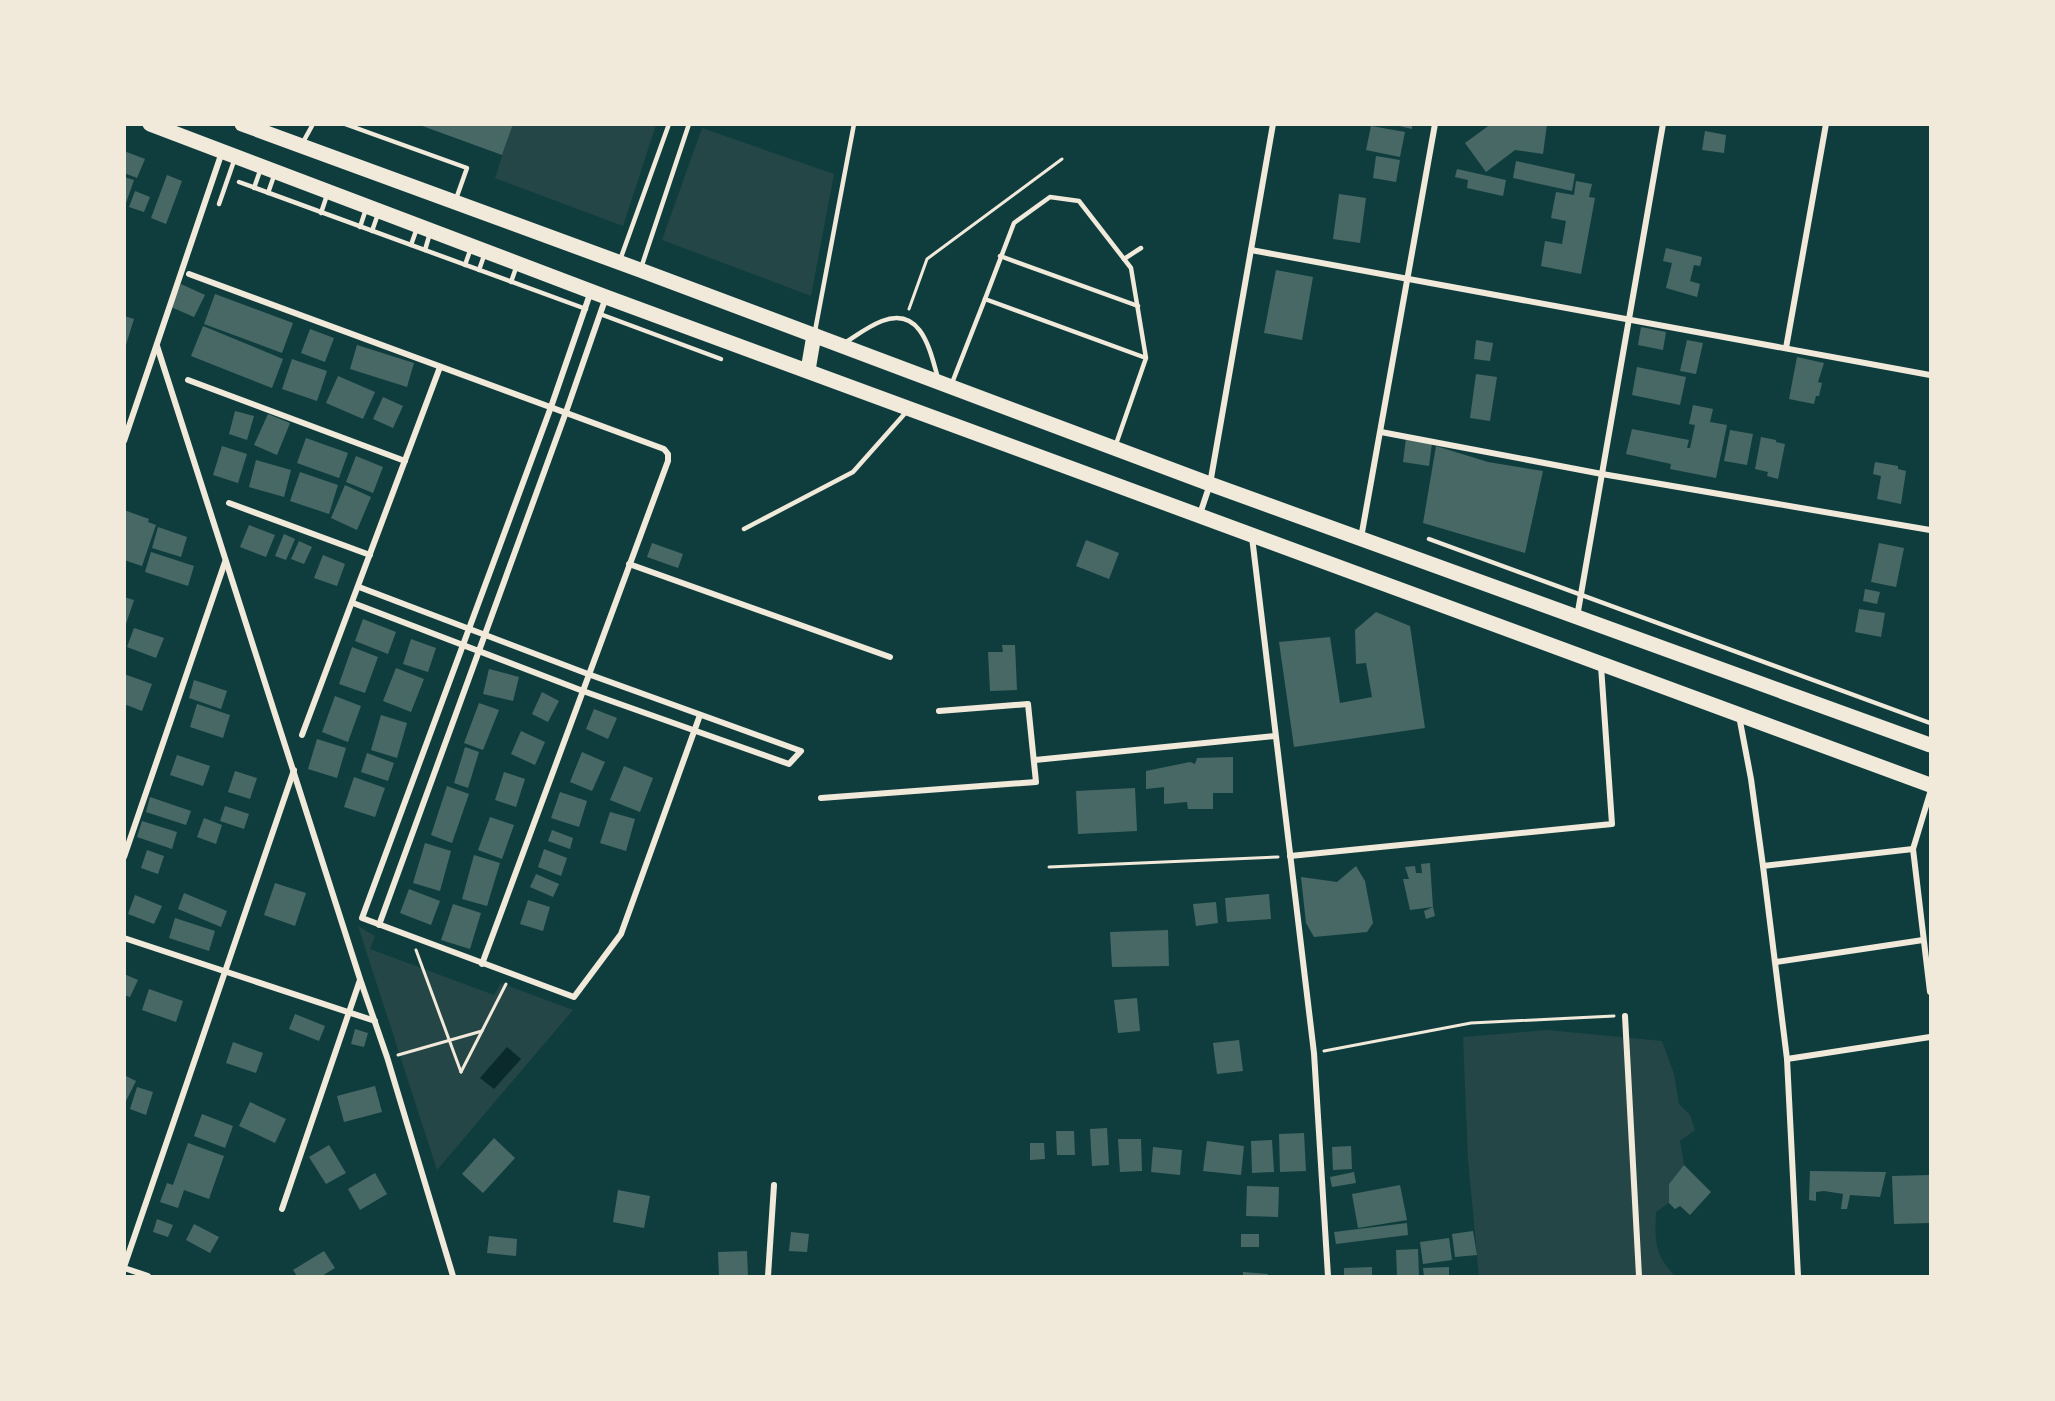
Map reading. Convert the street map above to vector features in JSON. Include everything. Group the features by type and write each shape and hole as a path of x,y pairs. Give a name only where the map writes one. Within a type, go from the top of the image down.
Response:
{"main road":[{"path":"150,124 606,297 1930,784"},
{"path":"242,124 640,270 1114,449 1930,745"},
{"path":"808,370 814,335"}],"street":[{"path":"1199,515 1210,484 1273,124"},
{"path":"1361,538 1435,124"},
{"path":"1577,617 1663,124"},
{"path":"1786,348 1826,124"},
{"path":"124,441 229,154"},
{"path":"1251,250 1408,277 1930,375"},
{"path":"189,274 566,412 664,449 668,454 668,461 483,964"},
{"path":"591,290 551,407 362,918 574,997 621,934 700,715"},
{"path":"379,925 606,297"},
{"path":"157,346 387,1057 453,1276"},
{"path":"302,735 440,367"},
{"path":"188,380 405,461"},
{"path":"1381,432 1602,474 1930,531"},
{"path":"229,503 370,555"},
{"path":"1252,534 1314,1053 1328,1276"},
{"path":"124,857 225,561"},
{"path":"629,564 890,657"},
{"path":"353,603 583,691 789,764 801,751 588,674 359,587"},
{"path":"1290,856 1612,824 1600,662"},
{"path":"821,798 1036,782 1028,704 939,711"},
{"path":"1739,713 1751,779 1787,1059 1798,1276"},
{"path":"1035,760 1275,736"},
{"path":"148,1276 124,1267 294,770"},
{"path":"1930,793 1913,849 1930,992"},
{"path":"1763,866 1913,849"},
{"path":"124,938 375,1021"},
{"path":"1776,962 1923,940"},
{"path":"282,1209 360,979"},
{"path":"1625,1016 1639,1276"},
{"path":"1787,1059 1930,1037"},
{"path":"768,1276 774,1185"}],"lane":[{"path":"301,146 313,124"},
{"path":"345,124 467,168 455,202"},
{"path":"619,263 669,124"},
{"path":"640,270 689,124"},
{"path":"814,335 855,124"},
{"path":"219,204 229,154"},
{"path":"254,188 268,169"},
{"path":"268,169 268,193"},
{"path":"239,182 586,309"},
{"path":"321,213 329,192"},
{"path":"945,384 985,299 1014,223 1050,197 1079,201 1131,268 1146,358 1114,449"},
{"path":"360,227 373,209"},
{"path":"372,231 373,209"},
{"path":"411,246 424,228"},
{"path":"424,228 425,250"},
{"path":"465,265 478,248"},
{"path":"478,248 478,270"},
{"path":"1124,259 1141,248"},
{"path":"1000,256 1138,306"},
{"path":"511,282 518,263"},
{"path":"551,297 557,278"},
{"path":"985,299 1146,358"},
{"path":"630,325 649,312"},
{"path":"645,330 649,312"},
{"path":"649,312 655,334"},
{"path":"600,314 721,359"},
{"path":"841,345 882,321 905,319 914,323 922,332 945,384"},
{"path":"681,344 687,326"},
{"path":"712,356 719,337"},
{"path":"744,529 853,472 909,408"},
{"path":"1430,539 1930,723"}],"path":[{"path":"905,319 927,259 1062,159"},
{"path":"1049,867 1290,856"},
{"path":"412,938 461,1072 510,974"},
{"path":"1314,1053 1471,1023 1625,1016"},
{"path":"387,1057 406,1054 482,1030"}],"shaded area":[{"path":"512,125 656,125 623,226 495,178"},
{"path":"702,128 834,174 811,296 662,240"},
{"path":"358,926 375,936 370,949 494,995 501,983 573,1010 437,1170"},
{"path":"1547,1030 1662,1041 1674,1074 1679,1104 1690,1115 1695,1130 1680,1141 1684,1165 1669,1184 1669,1203 1656,1212 1659,1254 1675,1276 1479,1276 1468,1160 1463,1037"},
{"path":"507,1047 521,1059 494,1089 480,1078"}],"building":[{"path":"417,124 513,124 502,155"},
{"path":"1391,124 1412,124 1412,129"},
{"path":"1491,124 1547,124 1543,154 1515,150 1486,172 1465,143"},
{"path":"1371,126 1405,132 1400,157 1366,150"},
{"path":"1705,131 1726,135 1724,153 1702,150"},
{"path":"124,151 145,159 137,178 124,173"},
{"path":"1376,156 1400,160 1396,182 1373,178"},
{"path":"1516,161 1575,174 1572,191 1513,178"},
{"path":"1457,169 1506,180 1503,196 1467,188 1468,180 1455,177"},
{"path":"167,175 182,181 166,224 151,218"},
{"path":"124,177 134,180 125,206 124,206"},
{"path":"1576,181 1592,184 1589,197 1595,198 1581,274 1541,266 1545,241 1562,244 1566,221 1551,218 1556,192 1574,195"},
{"path":"135,191 150,197 144,212 129,207"},
{"path":"1339,194 1366,198 1360,243 1333,239"},
{"path":"1666,248 1702,257 1700,266 1694,265 1690,281 1700,284 1697,297 1666,288 1672,263 1663,261"},
{"path":"1276,270 1313,277 1302,340 1264,333"},
{"path":"181,284 205,295 194,317 171,307"},
{"path":"215,294 293,323 282,353 204,324"},
{"path":"124,316 134,319 125,348 124,348"},
{"path":"203,326 283,359 272,388 191,356"},
{"path":"1641,327 1666,332 1663,350 1638,345"},
{"path":"310,329 334,338 325,362 301,353"},
{"path":"1476,340 1493,343 1490,361 1474,359"},
{"path":"1687,340 1703,343 1696,374 1680,371"},
{"path":"357,345 414,363 407,387 350,369"},
{"path":"1797,357 1824,363 1818,382 1822,383 1819,396 1816,396 1814,404 1789,399"},
{"path":"292,359 327,371 317,401 282,389"},
{"path":"1637,367 1686,377 1680,405 1632,395"},
{"path":"1476,374 1497,377 1490,421 1470,418"},
{"path":"338,376 375,392 363,419 326,403"},
{"path":"383,397 403,406 393,428 373,419"},
{"path":"1693,405 1713,409 1710,422 1727,425 1716,478 1670,469 1671,464 1626,454 1632,429 1689,440 1687,448 1690,448 1695,425 1689,424"},
{"path":"235,411 254,416 247,440 229,434"},
{"path":"268,414 290,423 277,455 254,445"},
{"path":"1730,430 1753,434 1747,465 1724,461"},
{"path":"1761,437 1785,444 1778,479 1767,476 1768,472 1755,469"},
{"path":"306,438 348,453 339,478 297,463"},
{"path":"1406,438 1432,443 1429,466 1403,462"},
{"path":"222,446 247,454 238,483 213,475"},
{"path":"1436,446 1488,462 1543,471 1525,553 1423,523"},
{"path":"356,456 383,467 373,493 346,482"},
{"path":"256,460 291,470 284,497 249,487"},
{"path":"1875,462 1898,466 1898,469 1906,471 1901,504 1877,499 1881,476 1873,474"},
{"path":"300,472 338,485 329,514 290,501"},
{"path":"345,485 371,497 357,530 331,518"},
{"path":"124,510 149,519 148,522 156,525 142,566 124,560"},
{"path":"249,525 275,535 266,557 240,547"},
{"path":"158,527 187,537 181,557 152,548"},
{"path":"284,534 295,539 286,560 275,556"},
{"path":"1086,540 1119,553 1109,579 1076,566"},
{"path":"299,541 312,547 304,564 291,559"},
{"path":"652,543 683,554 678,568 647,557"},
{"path":"1879,543 1904,548 1896,587 1871,582"},
{"path":"151,552 194,566 188,586 145,572"},
{"path":"323,555 345,564 337,586 314,578"},
{"path":"1865,589 1880,592 1877,604 1863,601"},
{"path":"124,597 134,600 125,627 124,627"},
{"path":"1859,609 1885,613 1881,637 1855,632"},
{"path":"1376,612 1410,626 1425,728 1294,747 1279,642 1330,637 1340,703 1372,697 1366,663 1356,664 1355,630"},
{"path":"363,619 396,632 388,654 355,641"},
{"path":"134,628 164,638 156,658 127,647"},
{"path":"411,639 436,648 428,672 403,664"},
{"path":"1002,645 1015,645 1017,690 990,691 988,652 1003,652"},
{"path":"352,647 378,657 365,693 339,684"},
{"path":"396,668 424,679 411,712 383,701"},
{"path":"489,669 519,677 513,701 483,694"},
{"path":"124,674 152,684 142,711 124,704"},
{"path":"194,680 227,691 221,709 189,698"},
{"path":"542,692 559,701 548,722 532,714"},
{"path":"335,696 361,706 348,742 322,732"},
{"path":"479,703 499,710 483,750 464,743"},
{"path":"197,704 230,715 223,738 190,727"},
{"path":"594,709 617,718 608,739 586,729"},
{"path":"381,715 407,723 397,758 371,750"},
{"path":"521,731 545,742 535,765 511,754"},
{"path":"317,739 346,748 337,778 308,769"},
{"path":"465,747 479,752 468,788 454,783"},
{"path":"582,752 605,762 592,791 570,782"},
{"path":"367,753 394,763 388,781 361,772"},
{"path":"177,755 210,766 203,786 170,775"},
{"path":"1233,757 1233,793 1213,793 1213,809 1188,809 1187,802 1164,804 1164,787 1146,789 1146,771 1190,762 1195,764 1197,758"},
{"path":"624,766 653,778 640,812 610,800"},
{"path":"235,771 257,778 250,799 228,792"},
{"path":"504,772 525,779 516,807 495,800"},
{"path":"354,777 385,788 375,817 344,807"},
{"path":"447,786 469,794 452,843 431,835"},
{"path":"1135,788 1137,831 1078,834 1076,791"},
{"path":"560,792 587,801 579,827 551,818"},
{"path":"150,797 191,811 186,825 146,812"},
{"path":"225,806 249,814 244,829 220,821"},
{"path":"610,812 635,819 626,851 600,843"},
{"path":"490,817 514,825 502,859 478,850"},
{"path":"204,818 222,825 216,844 197,837"},
{"path":"142,821 177,832 172,849 137,837"},
{"path":"552,830 573,838 570,849 548,841"},
{"path":"425,843 451,851 440,891 413,883"},
{"path":"544,849 567,858 561,876 538,867"},
{"path":"147,850 164,856 158,874 141,868"},
{"path":"474,855 500,863 487,906 462,899"},
{"path":"1430,863 1433,907 1410,910 1403,879 1409,879 1405,867 1415,866 1416,873 1422,873 1421,864"},
{"path":"1356,866 1365,881 1373,923 1367,932 1314,937 1306,923 1301,877 1337,882"},
{"path":"536,874 559,884 553,897 530,887"},
{"path":"275,883 306,893 295,926 264,915"},
{"path":"409,889 440,901 431,925 400,913"},
{"path":"184,893 227,911 221,927 178,909"},
{"path":"1269,894 1271,919 1227,922 1225,898"},
{"path":"135,895 162,906 154,924 128,914"},
{"path":"528,900 550,907 543,931 520,924"},
{"path":"1216,902 1218,923 1196,926 1193,904"},
{"path":"453,904 481,913 470,949 441,940"},
{"path":"1433,907 1435,916 1426,919 1424,911"},
{"path":"175,918 215,931 209,951 169,938"},
{"path":"1168,930 1169,966 1112,967 1110,932"},
{"path":"124,974 138,980 130,997 124,995"},
{"path":"149,989 183,1001 176,1022 142,1010"},
{"path":"1137,998 1140,1031 1118,1033 1114,1000"},
{"path":"295,1014 325,1026 319,1041 289,1029"},
{"path":"355,1029 368,1033 364,1047 351,1044"},
{"path":"1239,1040 1243,1071 1217,1074 1213,1043"},
{"path":"233,1042 263,1053 256,1073 226,1063"},
{"path":"124,1075 136,1081 124,1105"},
{"path":"375,1086 382,1112 344,1122 337,1096"},
{"path":"137,1087 153,1092 146,1115 130,1109"},
{"path":"250,1102 286,1119 275,1143 239,1126"},
{"path":"202,1114 233,1126 225,1148 194,1136"},
{"path":"1107,1128 1109,1165 1092,1166 1090,1129"},
{"path":"1056,1131 1074,1131 1075,1155 1057,1155"},
{"path":"1304,1133 1306,1171 1280,1172 1279,1134"},
{"path":"494,1138 515,1158 483,1193 462,1174"},
{"path":"1118,1139 1141,1139 1142,1171 1120,1172"},
{"path":"1272,1140 1274,1172 1252,1173 1251,1141"},
{"path":"1207,1141 1244,1146 1241,1175 1203,1171"},
{"path":"188,1143 224,1156 209,1199 184,1190 178,1208 160,1202 167,1183 173,1185"},
{"path":"1030,1143 1044,1143 1045,1159 1030,1160"},
{"path":"329,1145 346,1173 326,1184 309,1157"},
{"path":"1351,1146 1352,1169 1333,1170 1332,1147"},
{"path":"1153,1147 1182,1150 1180,1175 1151,1172"},
{"path":"1684,1165 1711,1192 1690,1215 1680,1206 1675,1209 1669,1203 1669,1184"},
{"path":"1810,1171 1886,1172 1880,1197 1850,1195 1847,1209 1841,1209 1843,1194 1816,1192 1816,1201 1809,1200"},
{"path":"1354,1172 1356,1183 1332,1187 1330,1177"},
{"path":"375,1173 387,1194 360,1210 348,1189"},
{"path":"1930,1175 1930,1223 1894,1224 1892,1176"},
{"path":"1400,1185 1407,1220 1358,1228 1352,1194"},
{"path":"1247,1186 1279,1187 1278,1217 1246,1216"},
{"path":"618,1190 650,1196 644,1228 613,1222"},
{"path":"157,1219 173,1225 168,1237 153,1232"},
{"path":"1407,1223 1408,1235 1336,1244 1334,1232"},
{"path":"194,1224 219,1237 210,1253 186,1240"},
{"path":"1473,1231 1477,1255 1455,1257 1452,1234"},
{"path":"791,1232 809,1234 807,1252 789,1251"},
{"path":"1241,1234 1259,1234 1259,1247 1241,1247"},
{"path":"489,1236 517,1239 516,1256 487,1253"},
{"path":"1449,1238 1452,1260 1423,1264 1420,1242"},
{"path":"1418,1249 1419,1276 1397,1276 1396,1250"},
{"path":"324,1251 335,1268 322,1276 297,1276 293,1270"},
{"path":"747,1251 748,1276 719,1276 718,1252"},
{"path":"1372,1267 1372,1276 1344,1276 1344,1268"},
{"path":"1449,1267 1449,1276 1424,1276 1423,1268"},
{"path":"1243,1272 1268,1274 1267,1276 1243,1276"}]}
